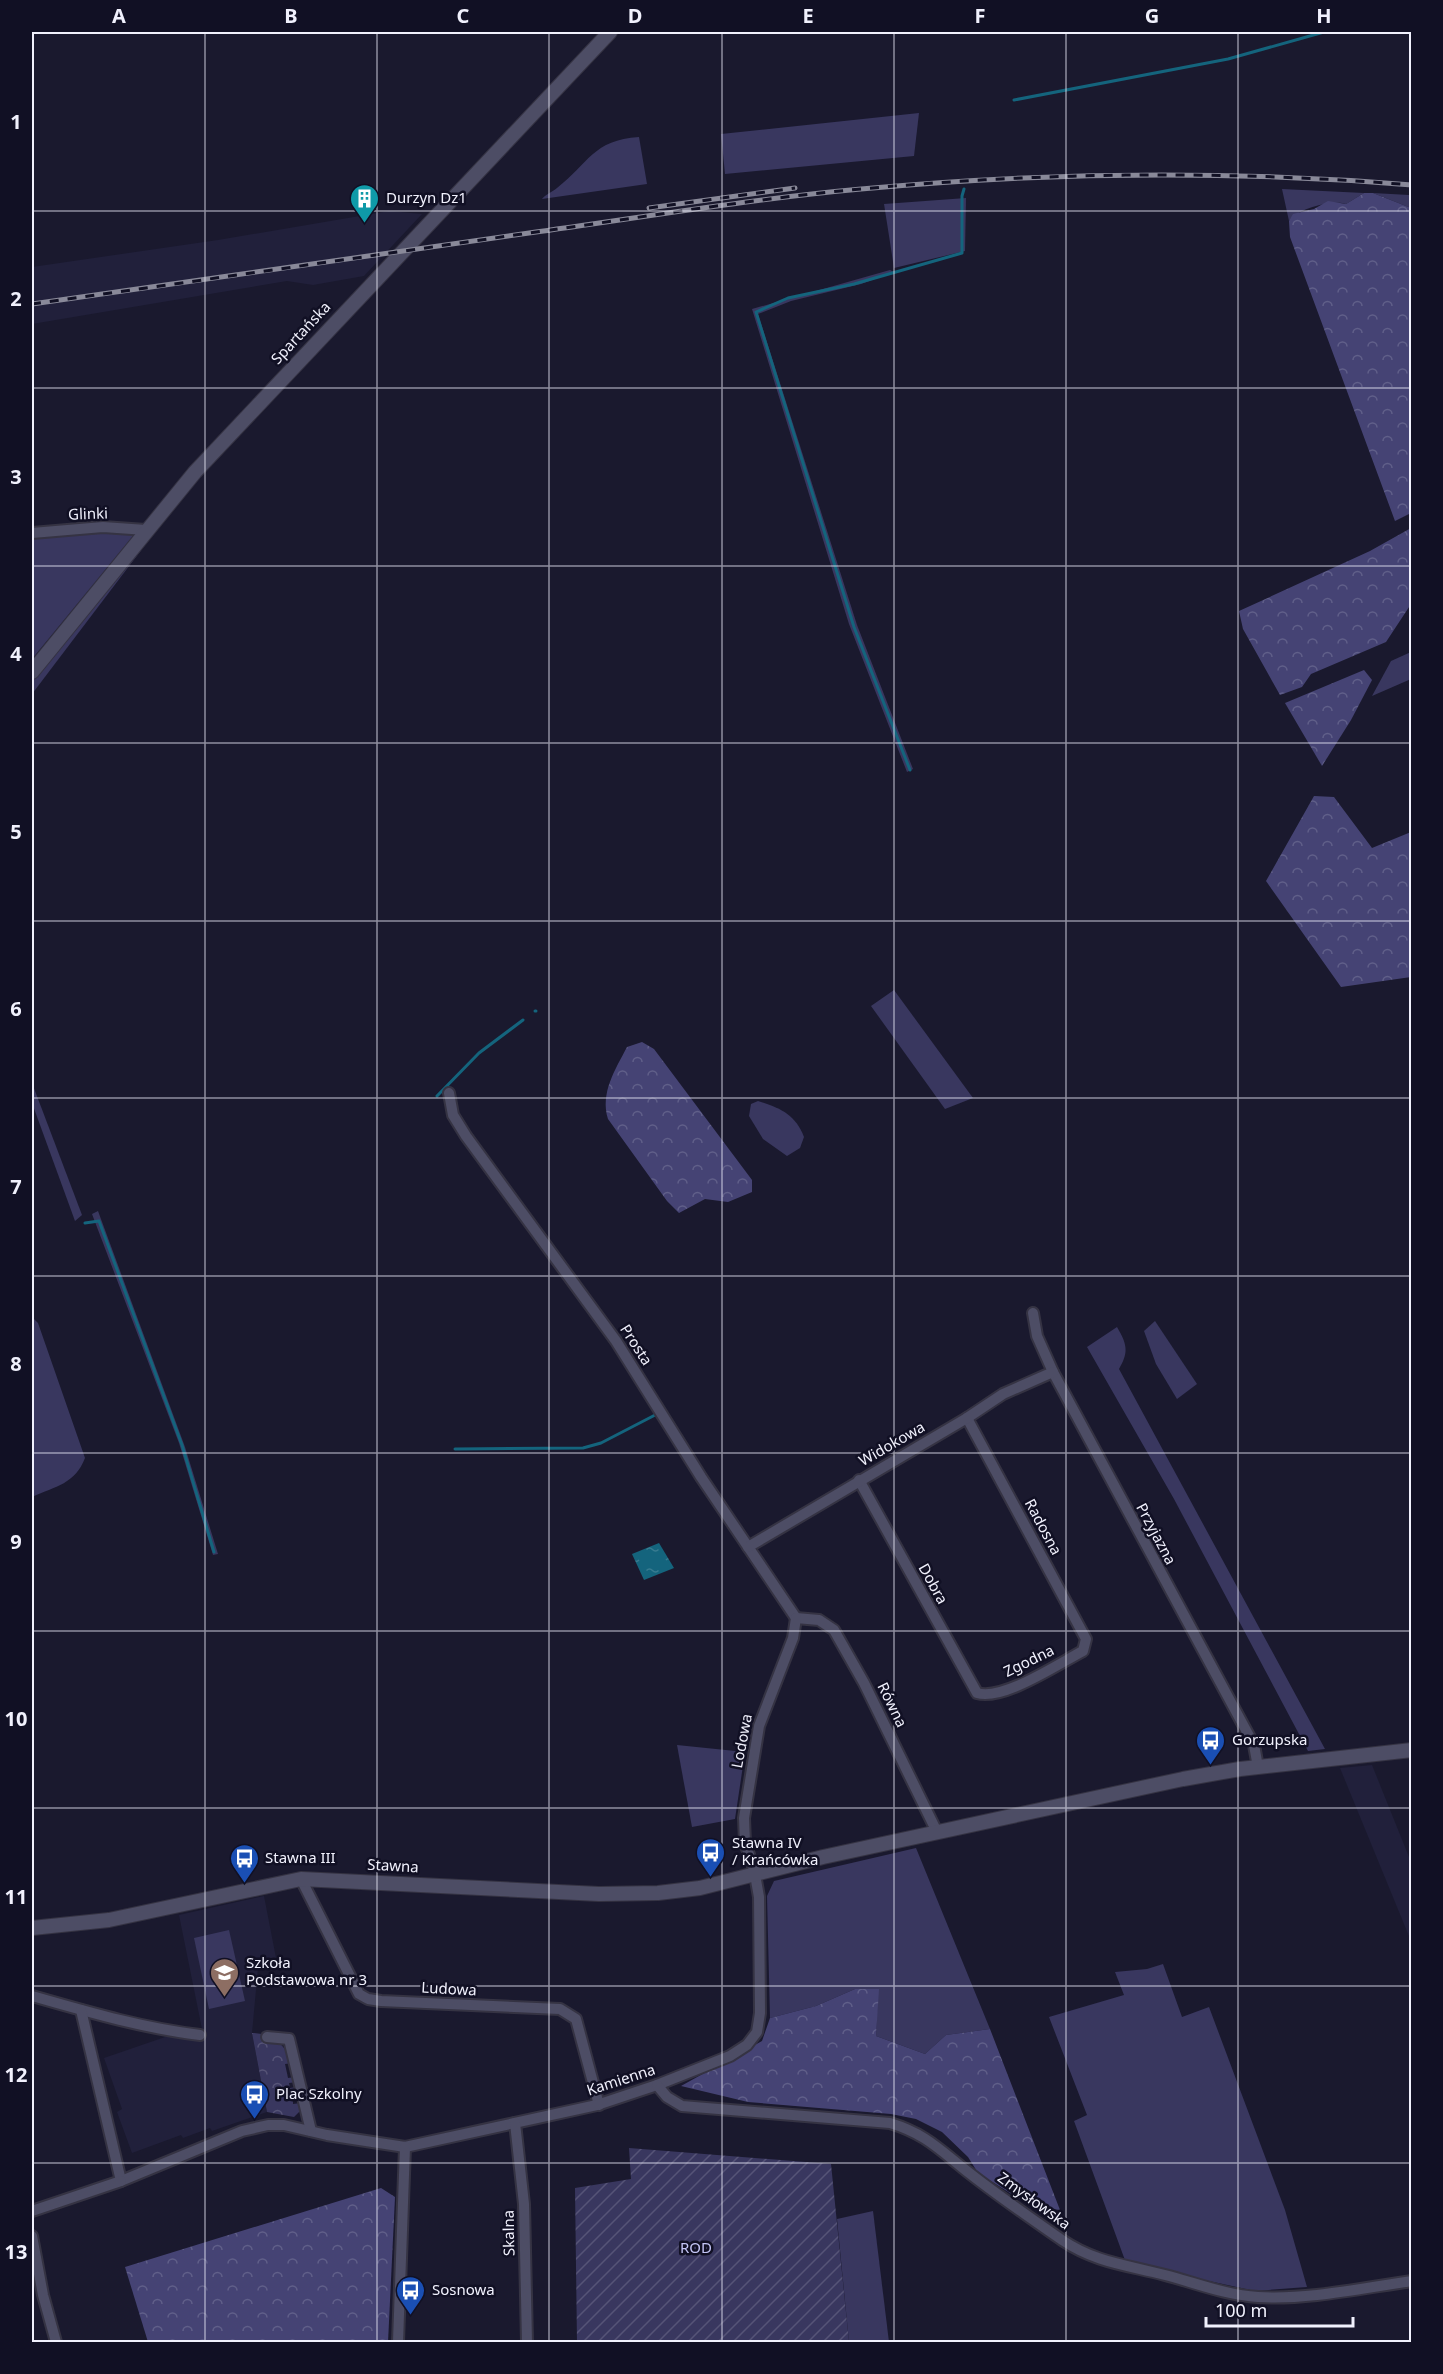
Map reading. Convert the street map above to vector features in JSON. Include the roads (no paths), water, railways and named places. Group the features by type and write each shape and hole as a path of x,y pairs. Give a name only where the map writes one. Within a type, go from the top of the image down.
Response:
{"street":[{"name":"Spartańska","path":"32,672 195,472 314,343 610,32"},
{"name":"Glinki","path":"32,533 103,527 146,530"},
{"name":"Prosta","path":"448,1093 453,1115 466,1136 599,1316 796,1618"},
{"name":"Przyjazna","path":"1033,1313 1037,1336 1053,1372 1254,1745 1258,1767"},
{"name":"Widokowa","path":"748,1547 1004,1394 1053,1372"},
{"name":"Radosna","path":"967,1418 1086,1639 1083,1651"},
{"name":"Dobra","path":"859,1480 977,1693 987,1696"},
{"name":"Równa","path":"796,1618 819,1620 834,1630 864,1683 937,1832"},
{"name":"Lodowa","path":"755,1875 744,1829 751,1768 766,1701 793,1638 796,1618"},
{"name":"Zgodna","path":"987,1696 1010,1688 1083,1651"},
{"path":"755,1875 937,1832 1183,1779 1258,1767 1412,1750"},
{"name":"Stawna","path":"32,1928 109,1920 301,1879 631,1895 700,1888 755,1875"},
{"name":"Kamienna","path":"32,2211 121,2181 242,2131 284,2125 327,2135 405,2147 599,2104 657,2085 730,2056 747,2045 757,2032 760,2013 759,1914 755,1875"},
{"name":"Ludowa","path":"301,1879 359,1994 368,1999 381,2001 560,2009 569,2013 576,2019 599,2104"},
{"path":"32,1995 124,2022 200,2035"},
{"path":"81,2010 121,2181"},
{"path":"267,2037 289,2039 311,2131"},
{"name":"Zmysłowska","path":"657,2085 667,2097 682,2106 890,2122 906,2127 936,2143 962,2167 1064,2241 1118,2266 1167,2275 1214,2290 1256,2297 1327,2292 1412,2281"},
{"name":"Skalna","path":"515,2123 524,2204 527,2343"},
{"path":"398,2343 405,2147"},
{"path":"32,2236 43,2295 56,2343"}],"water":[{"path":"659,1543 674,1568 644,1580 632,1554"}],"waterway":[{"path":"1014,100 1228,59 1324,32"},
{"path":"910,770 854,627 756,312 788,298 854,284 962,253 964,189"},
{"path":"437,1096 479,1053 523,1020"},
{"path":"85,1223 99,1221 182,1445 214,1552"},
{"path":"455,1449 583,1448 601,1443 657,1414"}],"railway":[{"path":"32,304 695,209 778,198 930,183 1067,176 1205,175 1412,185"},
{"path":"649,208 795,188"}],"place":[{"name":"Durzyn Dz1","path":"365,224"},
{"name":"Gorzupska","path":"1211,1766"},
{"name":"Stawna IV / Krańcówka","path":"711,1878"},
{"name":"Stawna III","path":"244,1884"},
{"name":"Szkoła Podstawowa nr 3","path":"225,1998"},
{"name":"Plac Szkolny","path":"255,2120"},
{"name":"Sosnowa","path":"411,2316"}],"park label":[{"name":"ROD","path":"696,2248"}]}
